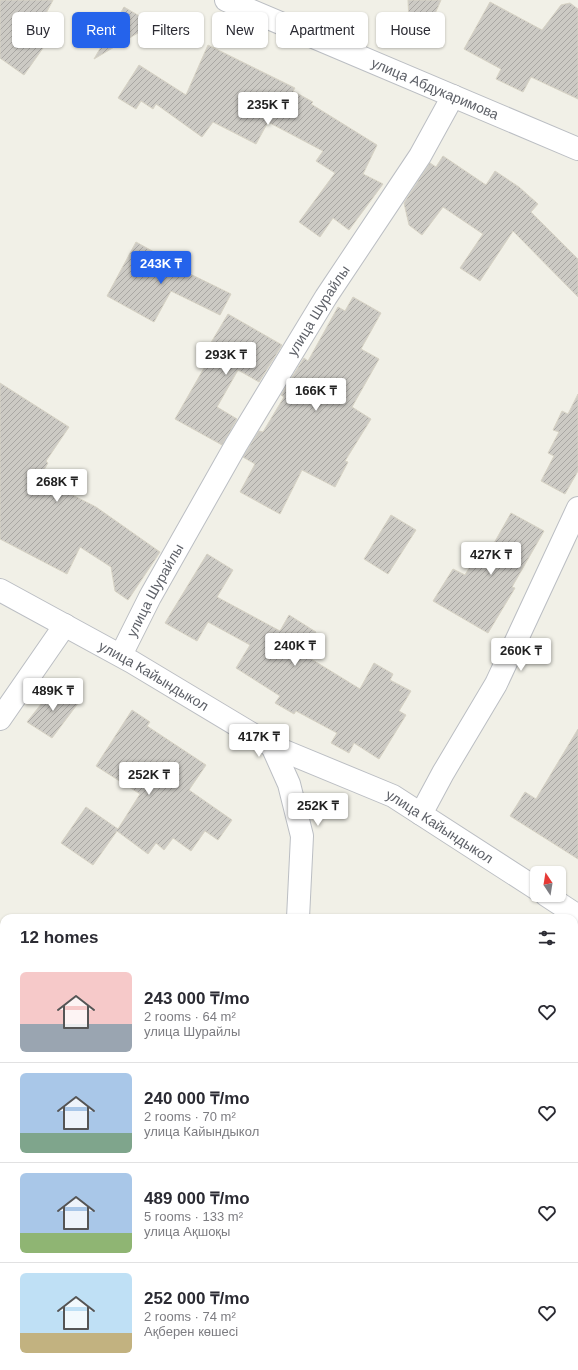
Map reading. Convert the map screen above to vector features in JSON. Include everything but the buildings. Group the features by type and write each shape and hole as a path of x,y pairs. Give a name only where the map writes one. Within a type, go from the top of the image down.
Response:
{"street":[{"name":"улица Абдукаримова","path":"226,0 578,149"},
{"name":"улица Шурайлы","path":"121,655 150,597 236,445 326,298 420,156 453,96"},
{"path":"421,814 443,773 496,684 578,508"},
{"name":"улица Кайындыкол","path":"0,590 121,655 272,746 393,796 530,884"},
{"path":"0,719 65,625"},
{"path":"272,746 289,784 302,836 298,914"},
{"path":"557,902 575,914"}]}
